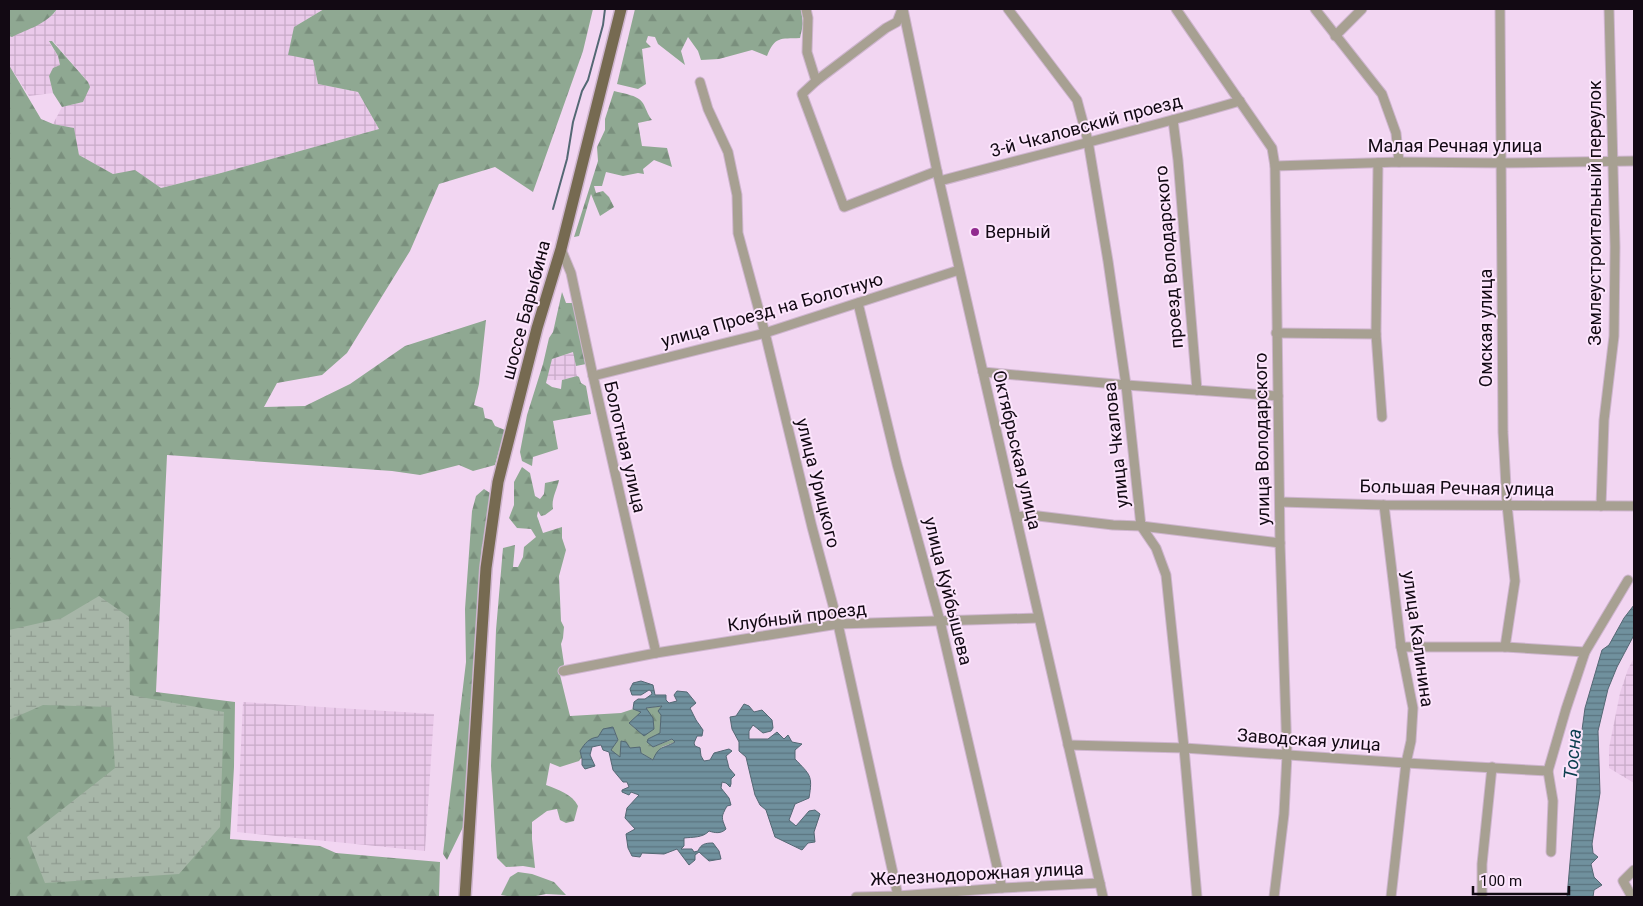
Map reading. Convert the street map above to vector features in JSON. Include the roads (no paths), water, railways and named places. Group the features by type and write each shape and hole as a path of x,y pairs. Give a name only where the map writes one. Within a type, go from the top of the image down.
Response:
{"main road":[{"name":"шоссе Барыбина","path":"465,897 486,568 498,482 538,328 561,249 621,9"}],"street":[{"path":"806,9 808,18 807,52 816,81"},
{"path":"903,9 897,22 886,28 816,81 802,94 844,207 937,170"},
{"name":"Октябрьская улица","path":"903,9 959,270 1103,897"},
{"name":"улица Чкалова","path":"1008,9 1077,100 1088,141 1126,385 1141,526 1156,548 1166,575 1197,897"},
{"name":"улица Володарского","path":"1176,9 1272,148 1275,166 1280,543 1287,755 1284,814 1274,897"},
{"path":"1315,9 1382,94 1396,133 1399,162"},
{"path":"1335,36 1362,9"},
{"name":"Омская улица","path":"1500,9 1503,432 1507,505 1515,581 1506,647"},
{"name":"Землеустроительный переулок","path":"1601,506 1604,420 1614,336 1615,247 1609,9"},
{"name":"улица Урицкого","path":"700,82 708,109 728,152 737,195 738,233 838,624 898,896"},
{"name":"3-й Чкаловский проезд","path":"940,181 1173,120 1240,100"},
{"name":"проезд Володарского","path":"1173,120 1197,390"},
{"name":"Малая Речная улица","path":"1275,166 1399,162 1634,161"},
{"path":"1378,163 1376,334 1382,417"},
{"name":"Болотная улица","path":"561,249 571,273 656,653"},
{"name":"улица Проезд на Болотную","path":"593,376 765,333 959,270"},
{"name":"улица Куйбышева","path":"858,303 897,464 940,620 1002,888"},
{"path":"1276,333 1376,334"},
{"path":"983,372 1278,396"},
{"name":"Большая Речная улица","path":"1280,502 1384,505 1634,506"},
{"name":"улица Калинина","path":"1384,505 1401,647 1413,708 1411,740 1406,763 1391,897"},
{"path":"1017,516 1030,515 1113,525 1141,526 1280,543"},
{"path":"1552,852 1553,801 1548,771 1585,652 1628,580"},
{"name":"Клубный проезд","path":"563,671 656,653 838,624 1038,618"},
{"path":"1401,647 1506,647 1585,652"},
{"name":"Заводская улица","path":"1068,745 1184,748 1548,771"},
{"path":"1482,897 1482,864 1492,767"},
{"path":"1632,897 1623,881 1634,870"},
{"name":"Железнодорожная улица","path":"856,897 1100,884"}],"water":[{"path":"1634,605 1634,635 1608,689 1598,731 1600,793 1592,844 1593,853 1598,857 1591,864 1594,877 1602,885 1594,890 1593,897 1567,897 1577,782 1577,762 1575,756 1579,752 1585,708 1602,650 1609,645 1624,618"},
{"path":"641,681 653,685 655,695 666,695 666,700 669,703 677,701 674,695 677,691 687,692 696,703 690,708 703,730 702,736 697,736 694,743 695,746 700,748 704,761 710,760 714,753 729,749 732,751 726,756 729,768 735,775 731,779 730,787 722,782 721,788 729,798 731,805 727,806 723,815 726,829 716,833 709,831 701,836 684,838 684,846 681,849 692,849 694,852 698,851 704,844 713,843 719,851 721,859 709,861 699,852 695,855 695,860 689,865 677,849 664,854 642,853 640,857 632,856 628,848 626,834 635,829 625,818 627,808 639,795 631,792 629,795 622,792 622,790 629,787 627,782 623,782 613,770 609,752 603,750 601,745 592,747 590,755 595,766 585,769 582,765 580,751 588,741 598,737 603,729 613,727 618,740 611,750 620,757 621,741 626,742 630,748 640,747 641,753 653,760 659,750 675,742 672,739 653,747 647,742 648,739 660,733 661,715 658,711 662,706 646,708 653,718 654,729 644,736 629,723 641,712 633,709 634,702 638,699 645,699 652,694 649,690 641,695 632,695 630,689 633,683"},
{"path":"744,704 749,706 754,712 762,710 772,720 773,728 771,731 763,733 753,725 749,731 749,739 768,739 777,732 784,739 788,735 792,742 802,744 795,750 795,759 809,776 811,784 809,798 795,804 789,820 796,826 809,811 815,810 820,814 814,832 815,842 808,843 802,850 775,837 766,810 760,805 755,795 746,757 739,751 739,742 732,729 730,717 736,716"}],"waterway":[{"path":"553,209 567,159 573,122 582,91 588,80 603,25 605,9"}],"place":[{"name":"Верный","path":"975,232"}],"water label":[{"name":"Тосна","path":"1572,754"}]}
